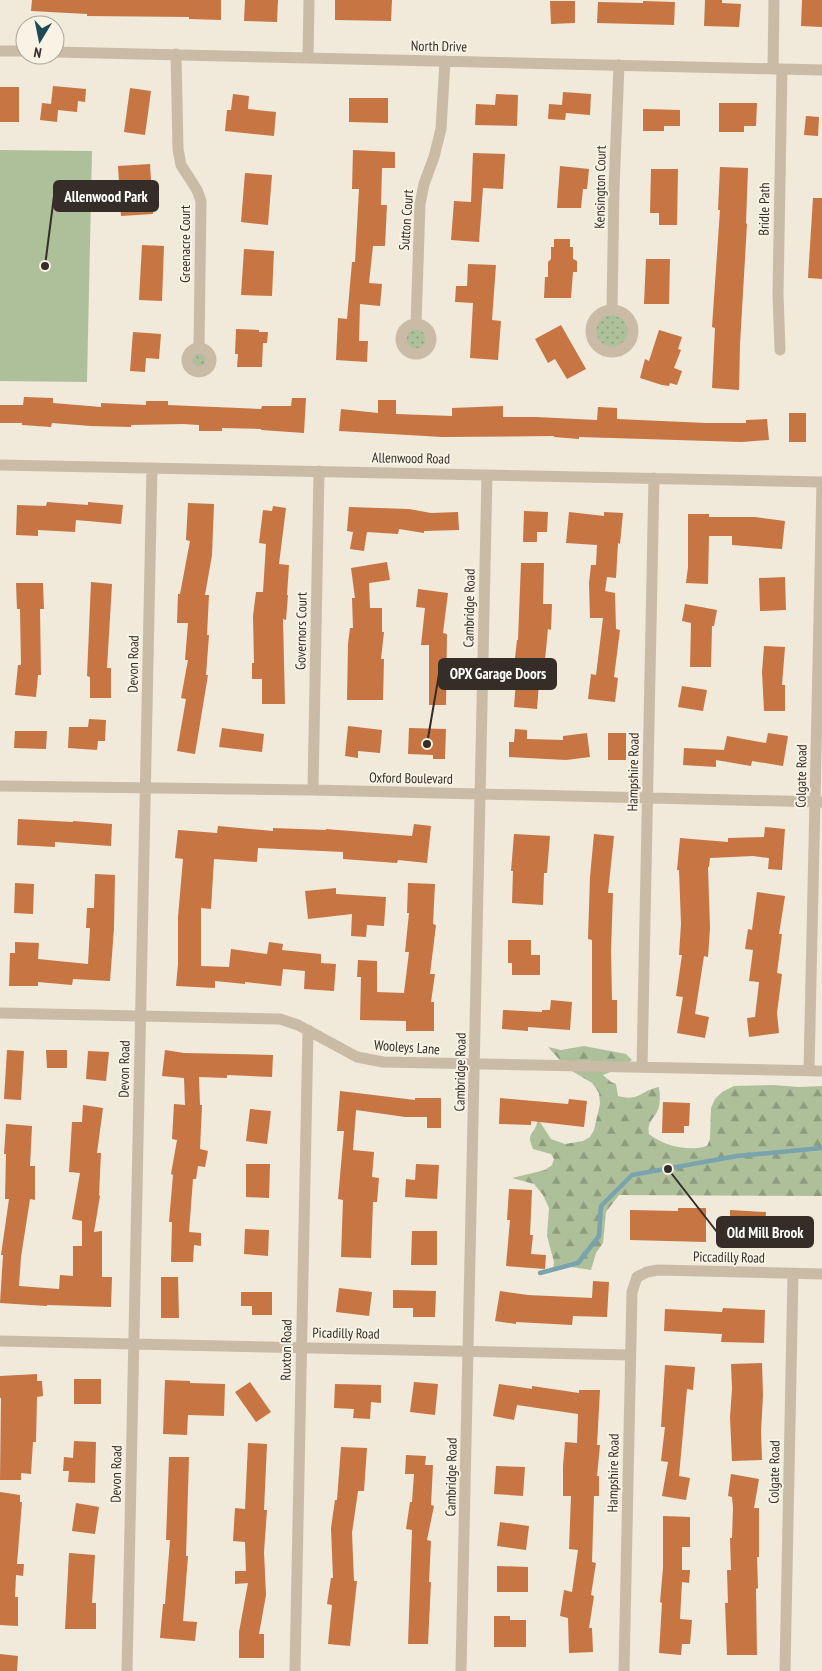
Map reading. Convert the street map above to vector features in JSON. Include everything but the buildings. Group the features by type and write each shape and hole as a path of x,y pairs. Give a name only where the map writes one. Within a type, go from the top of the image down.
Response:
{"street":[{"path":"308,58 309,0"},
{"name":"Bridle Path","path":"774,0 778,69 778,294 780,350"},
{"path":"0,51 15,51"},
{"name":"North Drive","path":"65,52 822,70"},
{"name":"Greenacre Court","path":"176,54 178,149 181,164 197,190 201,201 199,348"},
{"name":"Sutton Court","path":"416,324 420,204 424,184 434,157 441,129 445,61"},
{"name":"Kensington Court","path":"612,309 619,65"},
{"name":"Allenwood Road","path":"0,464 822,482"},
{"name":"Devon Road","path":"127,1671 152,468"},
{"name":"Governors Court","path":"313,790 319,471"},
{"name":"Cambridge Road","path":"461,1671 487,475"},
{"name":"Hampshire Road","path":"642,1067 654,478"},
{"name":"Colgate Road","path":"809,1070 819,802 822,482"},
{"name":"Oxford Boulevard","path":"0,786 313,790 819,802"},
{"name":"Wooleys Lane","path":"0,1013 280,1019 292,1022 348,1053 366,1060 400,1063 822,1071"},
{"name":"Ruxton Road","path":"295,1671 308,1030"},
{"name":"Piccadilly Road","path":"637,1277 647,1272 658,1270 822,1274"},
{"name":"Colgate Road","path":"785,1671 793,1274"},
{"name":"Hampshire Road","path":"624,1671 632,1292 637,1277"},
{"name":"Picadilly Road","path":"0,1341 630,1355"}],"green space":[{"path":"0,150 92,151 87,382 0,381"},
{"path":"616,310 624,313 630,319 633,331 630,343 624,349 608,352 600,349 594,343 591,327 594,319 600,313"},
{"path":"416,324 422,325 430,333 430,345 422,353 416,354 410,353 402,345 401,339 402,333 410,325"},
{"path":"195,349 203,349 210,356 210,364 203,371 195,371 188,364 188,356"},
{"path":"584,1046 626,1054 632,1060 603,1075 616,1084 618,1096 636,1097 659,1087 659,1106 649,1124 649,1134 662,1142 677,1147 700,1148 707,1146 710,1139 711,1108 715,1099 722,1092 734,1086 822,1086 822,1196 619,1195 606,1212 603,1243 596,1253 591,1270 565,1266 553,1270 554,1262 547,1236 549,1208 543,1195 534,1184 512,1178 545,1170 552,1165 554,1159 551,1154 533,1149 530,1141 530,1136 537,1124 539,1113 540,1122 551,1139 565,1144 583,1141 590,1137 594,1130 600,1104 599,1093 592,1083 567,1068 548,1047 561,1050"}],"waterway":[{"path":"540,1273 578,1263 599,1236 601,1206 632,1175 737,1156 822,1148"}],"place":[{"name":"Allenwood Park","path":"45,266"},
{"name":"OPX Garage Doors","path":"427,744"},
{"name":"Old Mill Brook","path":"668,1169"}]}
